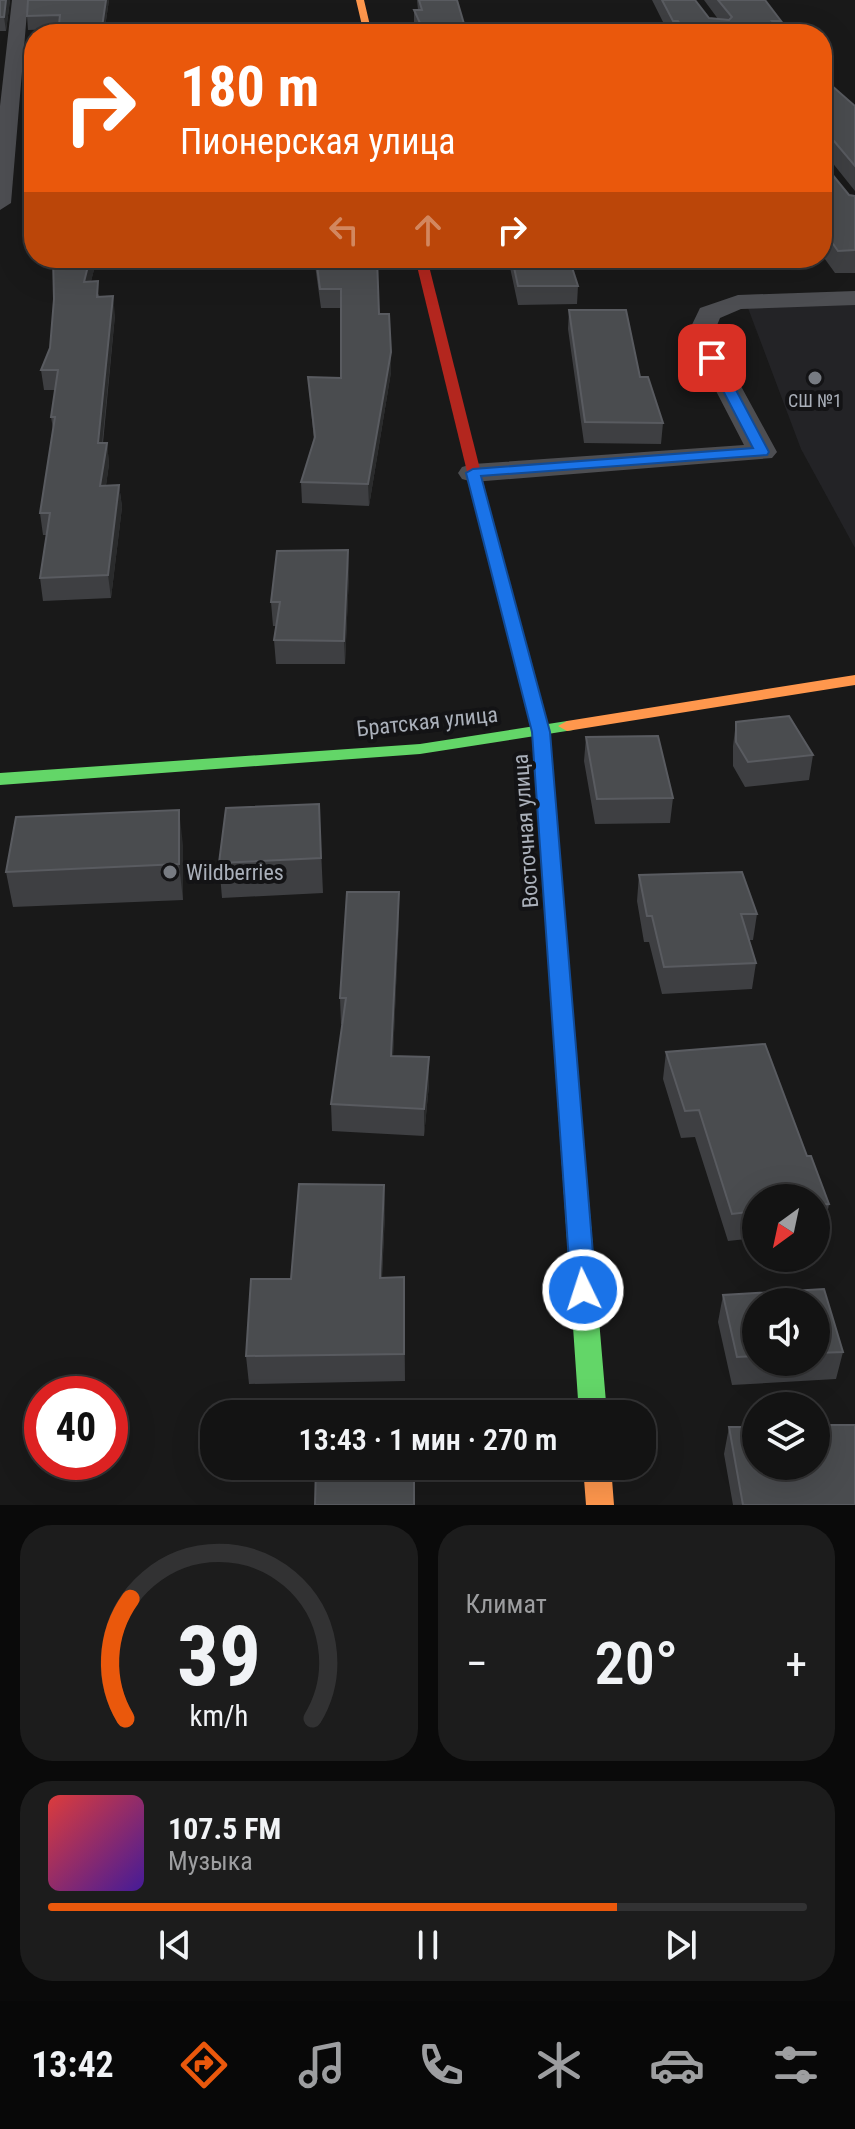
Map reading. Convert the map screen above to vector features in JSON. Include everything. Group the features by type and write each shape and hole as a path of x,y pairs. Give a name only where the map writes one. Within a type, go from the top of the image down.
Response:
{"street":[{"path":"0,203 20,0"},
{"path":"360,0 366,24"},
{"name":"Восточная улица","path":"423,268 541,732 592,1400"},
{"path":"473,473 762,452 700,335 709,313 738,302 855,298"},
{"name":"Братская улица","path":"0,779 420,749 855,680"},
{"path":"598,1480 600,1505"}],"shaded area":[{"name":"СШ №1","path":"855,302 855,548 801,449 748,308"}],"building":[{"path":"0,0 6,0 4,17 0,17"},
{"path":"28,0 106,0 102,24 59,24 60,15 27,16"},
{"path":"419,0 457,0 464,24 420,24 414,10 422,10"},
{"path":"662,0 695,0 709,18 729,20 732,17 718,0 765,0 781,21 772,21 775,24 680,24 673,21"},
{"path":"832,86 855,106 855,166 834,141"},
{"path":"832,174 849,195 855,196 855,250 838,251 832,242"},
{"path":"53,268 88,268 84,282 98,281 97,297 113,296 98,443 107,443 100,486 119,485 108,575 40,578 50,513 40,513 55,417 51,417 58,370 41,370 50,348"},
{"path":"317,268 377,268 379,314 389,314 391,352 368,484 301,482 315,437 308,377 341,378 341,289 320,289"},
{"path":"514,268 572,268 578,286 518,286"},
{"path":"569,310 626,310 640,377 648,377 663,423 585,422"},
{"path":"348,550 344,641 274,640 280,602 271,602 277,551"},
{"path":"789,716 813,755 748,762 736,742 736,722"},
{"path":"658,736 673,798 597,799 586,737"},
{"path":"319,804 321,858 219,863 226,808"},
{"path":"179,810 179,864 6,872 16,817"},
{"path":"742,872 757,914 741,914 756,963 664,967 652,916 647,916 639,875"},
{"path":"347,892 399,892 391,1056 429,1057 424,1109 331,1104 346,998 340,998"},
{"path":"765,1044 807,1156 811,1156 822,1184 742,1184 742,1213 732,1214 699,1110 685,1111 666,1052"},
{"path":"299,1184 384,1185 380,1278 404,1277 404,1354 246,1356 251,1279 291,1279"},
{"path":"742,1294 742,1357 737,1357 723,1295"},
{"path":"830,1309 843,1352 830,1352"},
{"path":"830,1425 855,1425 855,1505 743,1505 729,1427 742,1427 742,1480 830,1480"},
{"path":"316,1480 414,1480 414,1505 315,1505"}],"traffic: fast":[{"path":"0,779 420,749 567,726"},
{"path":"545,788 592,1400"}],"traffic: slow":[{"path":"360,0 366,24"},
{"path":"488,529 541,732 545,788"},
{"path":"567,726 855,680"},
{"path":"598,1480 600,1505"}],"traffic: jam":[{"path":"423,268 488,529"}],"place":[{"name":"СШ №1","path":"815,378"},
{"name":"Wildberries","path":"170,872"}],"route":[{"path":"583,1290 541,732 473,473 762,452 712,358"}]}
